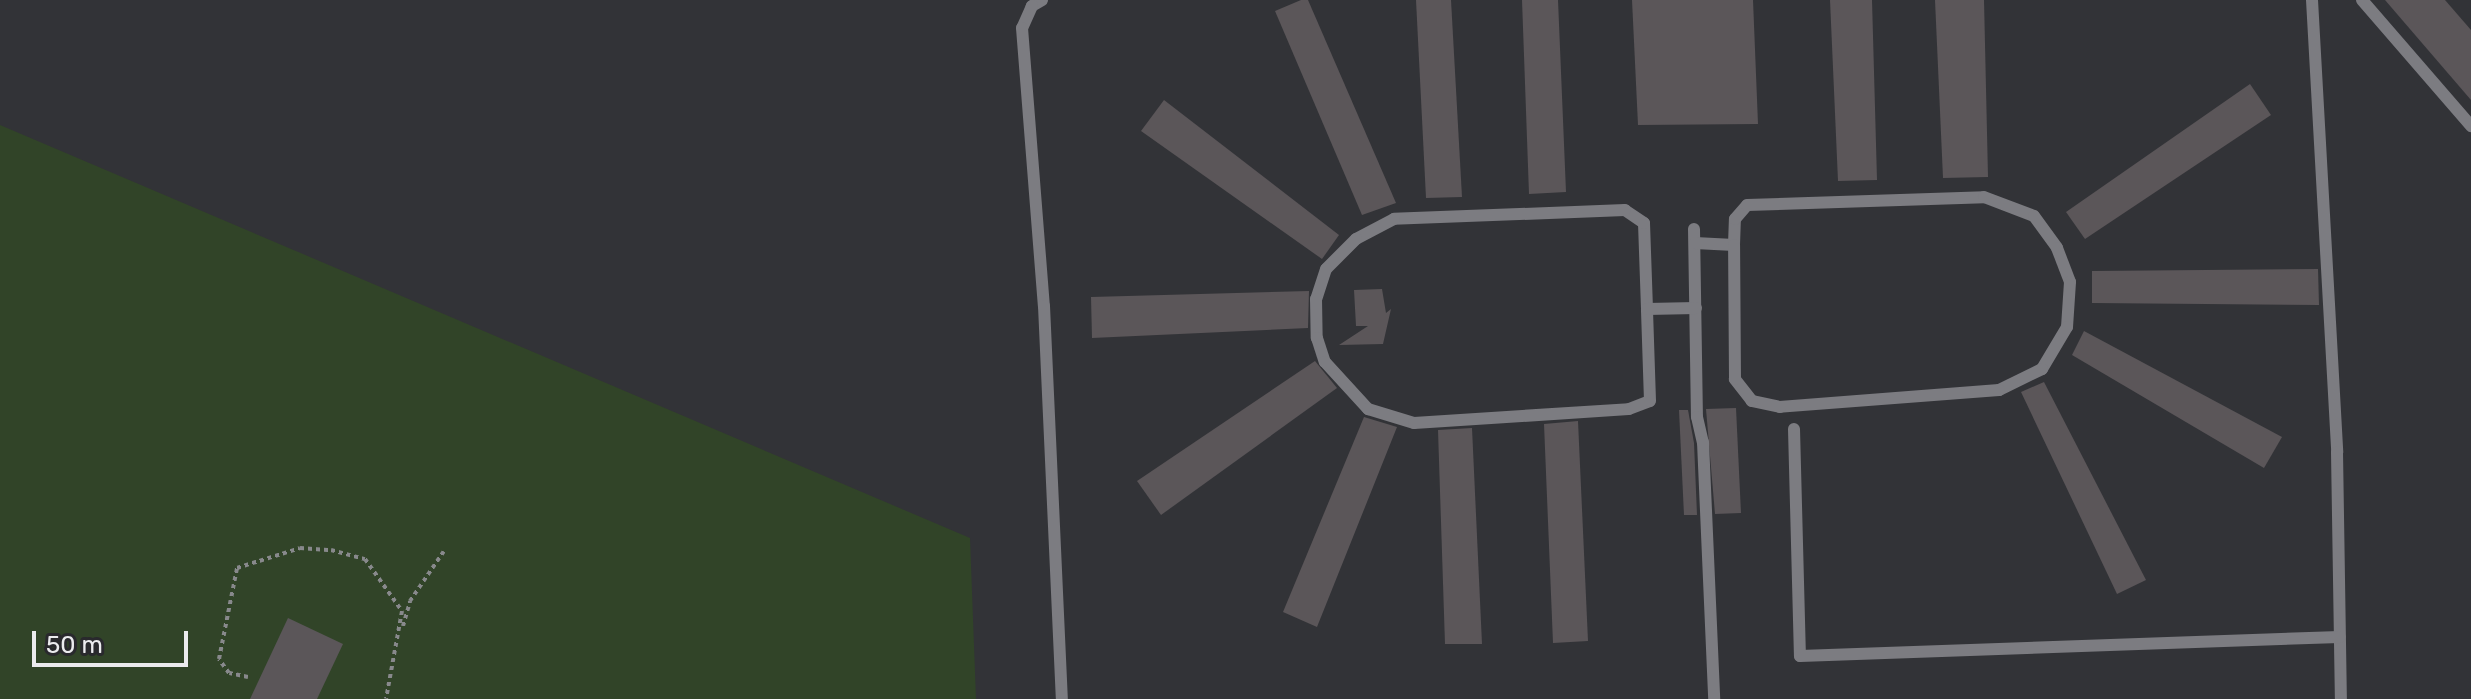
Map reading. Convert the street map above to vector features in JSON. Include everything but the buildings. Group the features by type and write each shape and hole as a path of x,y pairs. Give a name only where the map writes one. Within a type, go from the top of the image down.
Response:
{"lane":[{"path":"1042,0 1032,6 1022,28 1044,306 1062,699"},
{"path":"2312,0 2336,436 2341,699"},
{"path":"2362,0 2471,126"},
{"path":"1984,197 2034,216 2057,248 2070,282 2067,327 2042,369 1999,390 1780,407 1752,401 1735,379 1734,245 1735,219 1747,205 1984,197"},
{"path":"1625,210 1644,223 1647,309 1650,401 1629,409 1414,423 1368,409 1325,362 1317,338 1316,299 1326,269 1356,239 1394,219 1625,210"},
{"path":"1694,229 1714,699"},
{"path":"1695,243 1734,245"},
{"path":"1647,309 1696,308"},
{"path":"1794,429 1800,656 2340,637"}],"path":[{"path":"248,677 229,673 219,659 237,568 300,548 365,559 402,611 400,636"},
{"path":"386,699 410,601 444,551"}],"green space":[{"path":"0,125 970,538 976,699 0,699"}]}
